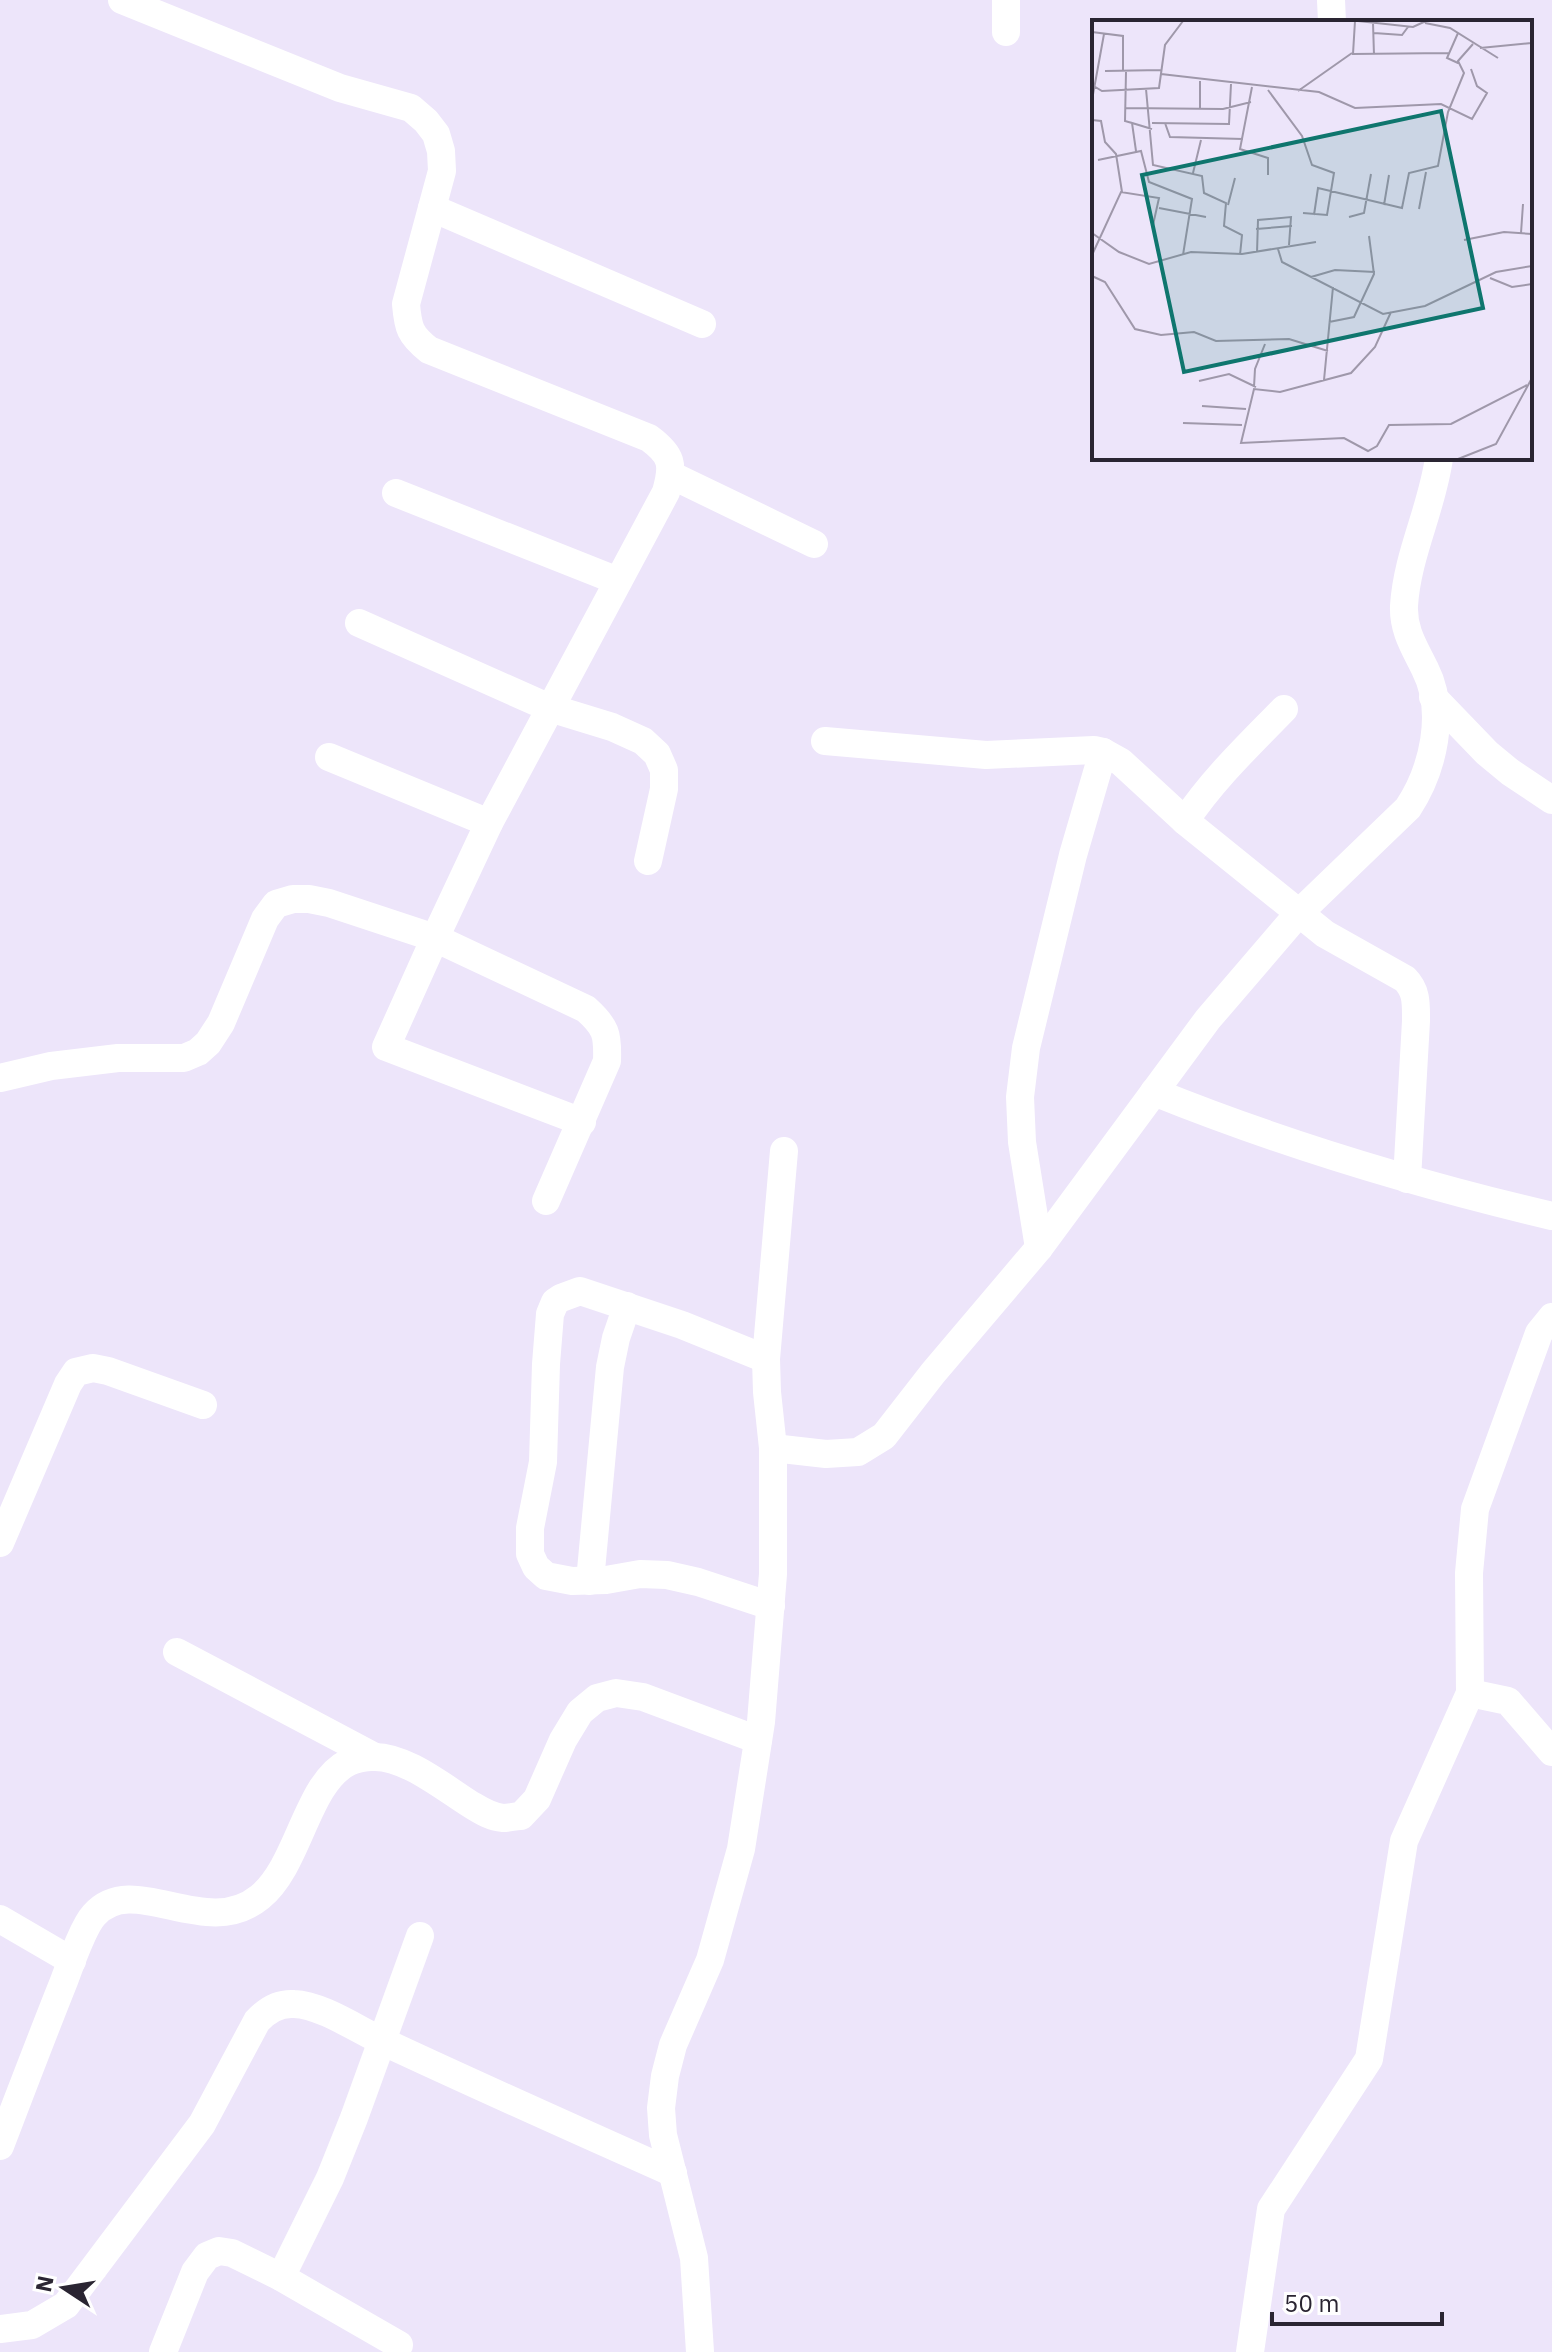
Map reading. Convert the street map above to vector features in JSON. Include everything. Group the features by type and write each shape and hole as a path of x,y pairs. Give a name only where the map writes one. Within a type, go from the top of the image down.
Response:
{"street":[{"path":"122,0 340,88 411,108 436,134 442,171 406,304 407,323 415,338 429,350 649,438 663,449 670,461 671,475 666,492 489,823 386,1047 582,1122"},
{"path":"1006,0 1006,32"},
{"path":"1331,0 1332,20"},
{"path":"432,208 702,324"},
{"path":"773,1448 826,1454 858,1452 884,1436 1039,1248 1208,1019 1299,913 1408,808 1420,790 1430,761 1437,722 1427,670 1405,629 1404,608 1409,568 1439,460"},
{"path":"671,475 814,544"},
{"path":"396,493 618,581"},
{"path":"359,623 550,708 612,727 643,741 657,754 664,770 664,789 648,861"},
{"path":"1433,697 1487,753 1552,800"},
{"path":"1185,821 1218,776 1284,709"},
{"path":"825,741 986,755 1077,750 1103,752 1121,762 1185,821 1325,934 1405,979 1413,987 1416,1021 1407,1179"},
{"path":"1039,1248 1022,1142 1020,1097 1026,1048 1073,855 1103,752"},
{"path":"329,757 489,823"},
{"path":"0,1078 78,1063 118,1058 184,1058 198,1052 221,1023 265,919 276,904 293,899 329,903 435,938 586,1009 601,1023 608,1038 607,1061 546,1201"},
{"path":"1154,1092 1283,1141 1407,1179 1552,1216"},
{"path":"700,2352 694,2258 663,2135 661,2108 673,2045 710,1960 738,1863 758,1740 773,1574 773,1448 766,1359 784,1151"},
{"path":"766,1359 682,1325 580,1291 555,1302 550,1314 546,1364 543,1462 530,1528 530,1554 536,1567 546,1576 590,1581 640,1574 667,1575 771,1606"},
{"path":"590,1581 610,1367 627,1306"},
{"path":"1250,2352 1271,2209 1369,2059 1404,1841 1470,1693 1469,1573 1475,1509 1539,1333 1552,1317"},
{"path":"0,1543 68,1384 76,1372 93,1368 108,1371 203,1405"},
{"path":"177,1652 375,1757"},
{"path":"0,2146 72,1961 93,1916 110,1902 131,1898 207,1914 240,1909 261,1896 285,1867 318,1795 331,1776 350,1761 375,1757 400,1761 487,1814 504,1818 521,1816 537,1799 563,1740 580,1712 597,1698 616,1693 643,1697 758,1740"},
{"path":"1470,1693 1508,1701 1552,1752"},
{"path":"0,1919 72,1961"},
{"path":"281,2277 330,2178 420,1936"},
{"path":"0,2329 32,2325 66,2305 202,2124 257,2021 265,2011 278,2006 295,2004 319,2010 673,2173"},
{"path":"163,2352 195,2272 207,2256 219,2251 232,2253 281,2277 399,2345"}]}
